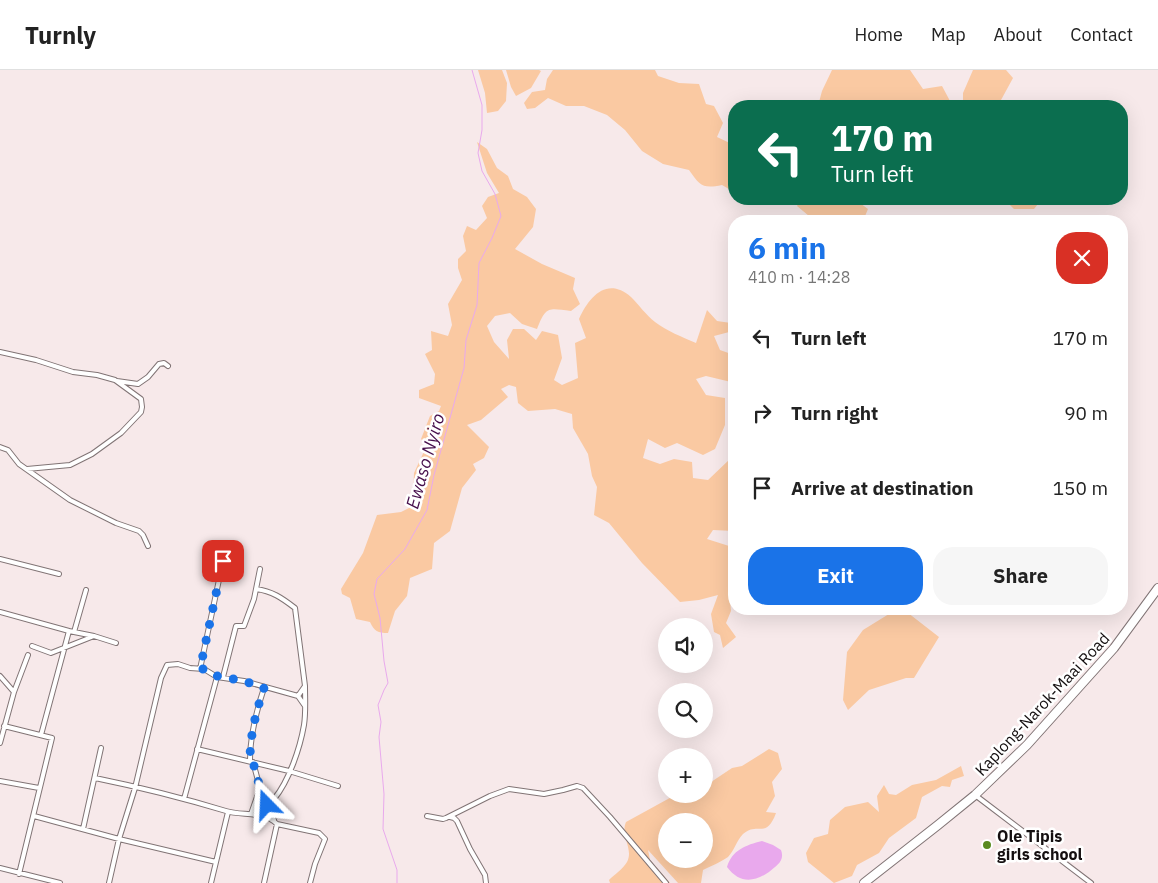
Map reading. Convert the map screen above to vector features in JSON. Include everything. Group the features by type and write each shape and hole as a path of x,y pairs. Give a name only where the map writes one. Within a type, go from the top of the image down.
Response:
{"highway":[{"name":"Kaplong-Narok-Maai Road","path":"864,883 975,795 1027,745 1114,648 1158,588"}],"street":[{"path":"0,352 36,360 73,372 138,384 148,377 159,364 164,363 168,366"},
{"path":"27,469 70,465 92,454 121,433 141,412 142,406 141,399 115,380"},
{"path":"0,447 8,450 19,464 70,500 116,523 139,531 148,546"},
{"path":"0,559 59,574"},
{"path":"200,669 223,561"},
{"path":"223,677 236,626 244,626 249,616 260,569"},
{"path":"252,814 274,800 289,771 298,749 304,723 305,706 305,686 295,608 268,590 256,588"},
{"path":"74,632 86,590"},
{"path":"0,612 116,643"},
{"path":"41,735 69,631"},
{"path":"32,646 51,653 94,636"},
{"path":"0,743 14,692 28,655"},
{"path":"109,883 119,839 135,788 161,678 167,665 178,664 190,668 204,669 217,676 244,681 298,696 305,706"},
{"path":"0,676 14,692"},
{"path":"184,799 217,676"},
{"path":"298,696 305,686"},
{"path":"264,688 256,711 250,741 251,761 260,788 276,823 264,883"},
{"path":"4,726 52,738 19,874"},
{"path":"83,829 101,748"},
{"path":"198,748 289,771 338,786"},
{"path":"95,778 184,799 228,812 252,814 276,823 319,833 325,839 310,883"},
{"path":"0,781 39,788"},
{"path":"427,816 443,819 490,796 509,790 544,794 577,786 583,788 610,817 666,883"},
{"path":"252,814 260,788"},
{"path":"975,795 1091,883"},
{"path":"211,883 228,812"},
{"path":"34,816 216,862"},
{"path":"449,817 457,821 485,875 486,883"},
{"path":"0,868 41,881 60,883"}],"shaded area":[{"path":"478,70 502,70 507,83 506,101 498,111 487,113 485,93"},
{"path":"506,70 541,71 531,88 516,96"},
{"path":"553,70 655,70 658,76 679,83 699,84 706,104 714,106 723,123 717,137 728,142 728,188 722,185 710,187 702,185 689,170 663,164 642,151 625,130 607,115 584,106 566,106 548,98 535,108 527,109 524,103 532,92 545,90 547,79"},
{"path":"832,70 910,70 923,89 942,86 949,100 820,100"},
{"path":"973,70 1006,70 1013,78 1001,100 963,100 963,93"},
{"path":"477,142 487,149 497,168 508,176 513,189 527,197 536,209 533,227 515,249 542,264 575,278 573,289 580,304 571,311 549,310 543,316 537,329 522,324 510,313 495,316 487,326 494,342 509,359 507,340 513,329 524,329 536,340 542,331 558,335 562,358 554,380 562,385 578,378 575,343 586,338 579,319 588,303 600,292 607,289 614,288 622,291 631,297 655,322 696,343 707,310 717,321 728,323 728,332 714,336 720,350 728,353 728,381 706,376 696,379 706,395 725,398 725,425 715,449 703,455 677,443 665,448 648,439 643,458 660,464 674,459 692,462 693,478 708,480 728,461 728,531 713,530 707,539 728,546 729,615 726,623 736,637 723,648 720,635 714,632 711,614 718,595 680,602 642,563 609,523 594,515 597,487 592,476 588,454 573,428 572,414 555,409 528,411 518,403 516,387 509,385 501,389 508,397 481,420 467,425 489,447 484,458 473,464 476,470 462,488 450,531 434,543 432,569 410,578 407,596 395,611 388,633 377,631 370,622 356,619 350,598 342,594 341,589 363,553 377,515 401,512 409,508 413,498 414,473 427,445 421,439 430,416 439,411 441,406 419,398 419,390 434,384 435,374 425,354 432,350 431,331 448,336 452,325 448,304 462,280 458,268 458,259 466,251 463,236 467,226 476,230 487,218 482,206 488,197 499,193 487,173"},
{"path":"863,205 868,209 866,215 808,215 797,206"},
{"path":"1010,205 1037,205 1034,209 1014,209"},
{"path":"887,615 911,615 939,637 914,678 906,678 869,690 848,710 843,700 847,652 863,630"},
{"path":"769,749 778,753 782,769 772,782 775,796 766,812 776,813 769,826 748,830 739,839 728,857 713,865 713,813 658,813 658,861 648,850 650,860 670,883 610,883 609,880 623,867 629,857 625,832 626,822 661,803 713,803 713,781 732,768 742,766"},
{"path":"961,766 964,776 952,780 950,787 942,786 922,797 916,818 889,838 879,853 857,865 852,876 834,883 808,862 806,853 814,838 828,834 830,820 845,807 868,802 879,812 877,796 884,785 889,794 896,795 912,785 936,780"},
{"path":"762,841 781,850 782,854 781,860 769,872 763,876 746,880 736,876 727,867 732,856 740,849"},
{"path":"664,868 707,868 703,870 701,883 678,883"}],"waterway":[{"name":"Ewaso Nyiro","path":"397,883 397,870 383,829 384,794 379,737 381,722 378,705 388,683 380,618 374,594 377,579 405,549 427,510 434,475 464,368 466,340 477,305 479,263 501,216 495,194 482,171 478,153 482,130 482,105 472,70"}],"place":[{"name":"Ole Tipis girls school","path":"987,845"}],"route":[{"path":"223,561 200,669 204,669 217,676 244,681 264,688 256,711 250,741 250,760 253,762 267,805"}]}
